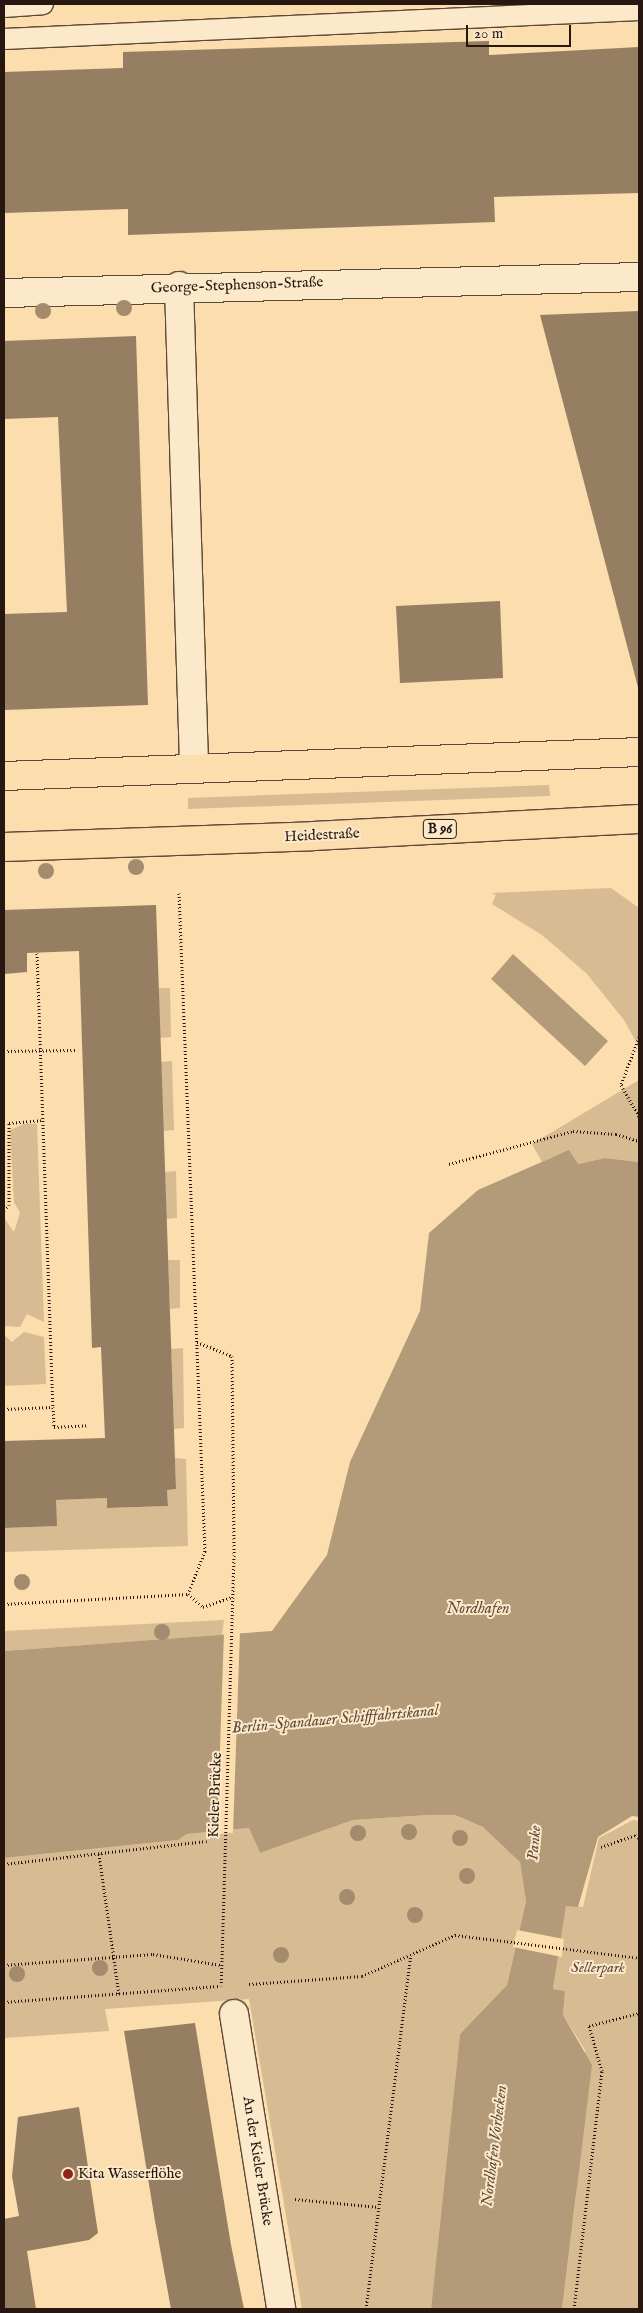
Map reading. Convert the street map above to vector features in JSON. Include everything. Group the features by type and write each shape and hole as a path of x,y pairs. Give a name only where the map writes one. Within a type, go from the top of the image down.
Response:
{"main road":[{"path":"4,776 639,752"},
{"name":"Heidestraße","path":"4,847 639,819"}],"street":[{"name":"George-Stephenson-Straße","path":"4,293 179,286 639,277"},
{"path":"179,286 194,769"},
{"name":"An der Kieler Brücke","path":"234,2014 281,2309"}],"lane":[{"path":"4,7 43,4"},
{"path":"4,39 639,10"}],"path":[{"path":"179,892 204,1551 188,1594"},
{"path":"37,953 38,1051 54,1427 89,1425"},
{"path":"639,1037 621,1085 639,1116"},
{"path":"4,1051 74,1050"},
{"path":"4,1210 9,1205 9,1123 41,1120"},
{"path":"449,1164 573,1131 616,1134 639,1141"},
{"name":"Kieler Brücke","path":"197,1342 232,1356 232,1597 221,1986"},
{"path":"4,1409 53,1407"},
{"path":"4,1604 188,1594 203,1607 232,1597"},
{"path":"601,1847 635,1835 639,1838"},
{"path":"4,1864 207,1841"},
{"path":"99,1854 119,1994"},
{"path":"240,1985 362,1976 455,1934 514,1940 639,1958"},
{"path":"4,1965 153,1954 221,1965"},
{"path":"366,2309 412,1955"},
{"path":"4,2002 230,1985"},
{"path":"574,2309 602,2071 589,2026 639,2013"},
{"path":"264,2196 379,2207"}],"green space":[{"path":"549,785 550,796 188,809 188,798"},
{"path":"611,888 639,908 639,1047 624,1020 587,974 542,935 492,904 496,895 492,893"},
{"path":"158,988 170,988 171,1037 160,1038"},
{"path":"172,1061 174,1130 163,1131 161,1062"},
{"path":"639,1080 639,1162 605,1158 577,1164 552,1157 542,1162 532,1144"},
{"path":"24,1124 37,1124 44,1322 27,1314 20,1327 4,1326 4,1218 14,1232 20,1213 14,1202 10,1130"},
{"path":"176,1171 177,1218 166,1219 165,1172"},
{"path":"168,1260 180,1260 180,1308 170,1309"},
{"path":"24,1332 44,1337 46,1384 4,1386 4,1335 12,1342"},
{"path":"183,1348 184,1428 174,1429 171,1349"},
{"path":"175,1458 186,1459 188,1546 4,1552 4,1528 56,1526 56,1500 107,1498 108,1508 168,1506 167,1490 176,1489"},
{"path":"224,1620 222,1635 4,1651 4,1631"},
{"path":"455,1815 483,1827 505,1846 520,1862 526,1900 507,1985 460,2034 431,2309 302,2309 249,1999 105,2009 109,2031 4,2038 4,1858 178,1840 187,1834 249,1828 260,1853 353,1820"},
{"name":"Sellerpark","path":"633,1820 639,1821 639,2309 562,2309 576,2197 585,2050 563,2015 565,1991 553,1989 566,1905 583,1907 599,1838"}],"water":[{"path":"513,954 608,1041 585,1066 491,979"},
{"name":"Nordhafen","path":"569,1150 578,1164 605,1158 639,1162 639,1817 632,1816 598,1837 578,1907 566,1906 553,1989 565,1991 563,2015 592,2065 562,2309 431,2309 460,2034 507,1985 526,1901 520,1862 483,1827 455,1815 353,1820 260,1853 249,1828 187,1834 178,1840 4,1858 4,1651 272,1631 327,1555 350,1462 420,1311 429,1233 478,1190"}],"pier":[{"path":"240,1631 233,1833 217,1834 224,1632"},
{"path":"517,1930 564,1939 562,1957 513,1947"}],"building":[{"path":"489,41 489,55 639,47 639,193 494,197 495,222 128,235 128,209 4,213 4,72 123,68 123,52"},
{"path":"639,311 639,691 540,315"},
{"path":"136,336 148,705 4,710 4,614 67,612 58,417 4,419 4,341"},
{"path":"500,601 503,678 400,683 396,606"},
{"path":"156,905 176,1489 167,1490 168,1506 107,1508 107,1498 56,1500 57,1526 4,1528 4,1441 105,1438 101,1347 92,1348 79,951 27,953 27,972 4,974 4,910"},
{"path":"195,2023 231,2245 244,2309 171,2309 155,2221 124,2031"},
{"path":"79,2107 98,2233 89,2240 27,2251 36,2309 4,2309 4,2219 19,2216 12,2176 18,2117"}],"place":[{"name":"Kita Wasserflöhe","path":"68,2174"}],"water label":[{"name":"Berlin-Spandauer Schifffahrtskanal","path":"335,1720"},
{"name":"Panke","path":"535,1843"},
{"name":"Nordhafen Vorbecken","path":"495,2146"}]}
